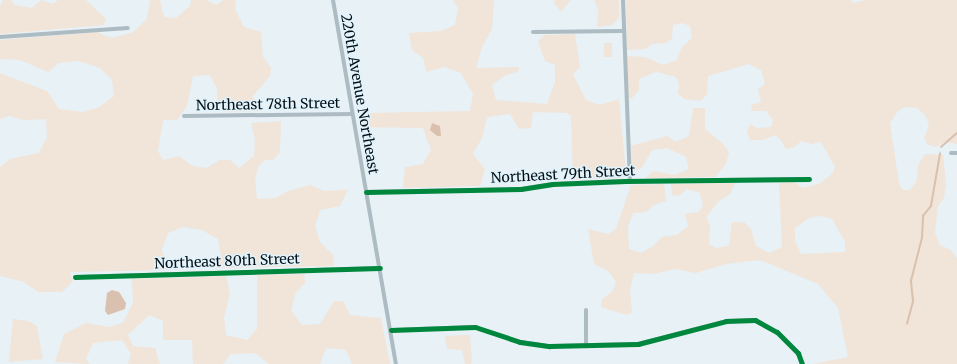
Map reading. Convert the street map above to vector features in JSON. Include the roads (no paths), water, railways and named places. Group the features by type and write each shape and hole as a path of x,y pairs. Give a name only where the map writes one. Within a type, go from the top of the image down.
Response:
{"street":[{"name":"220th Avenue Northeast","path":"333,0 396,364"},
{"path":"623,0 630,182"},
{"path":"0,37 128,28"},
{"path":"533,32 623,30"},
{"name":"Northeast 78th Street","path":"184,116 352,114"},
{"path":"951,153 957,153"},
{"name":"Northeast 79th Street","path":"366,192 521,189 553,184 809,179"},
{"name":"Northeast 80th Street","path":"75,277 380,268"},
{"path":"586,310 586,345"},
{"path":"391,330 447,326 475,327 520,342 550,346 638,344 726,321 755,320 777,332 798,353 802,364"}],"waterway":[{"path":"941,147 957,133"},
{"path":"907,324 913,301 911,281 922,238 923,216 931,206 940,154"}]}
